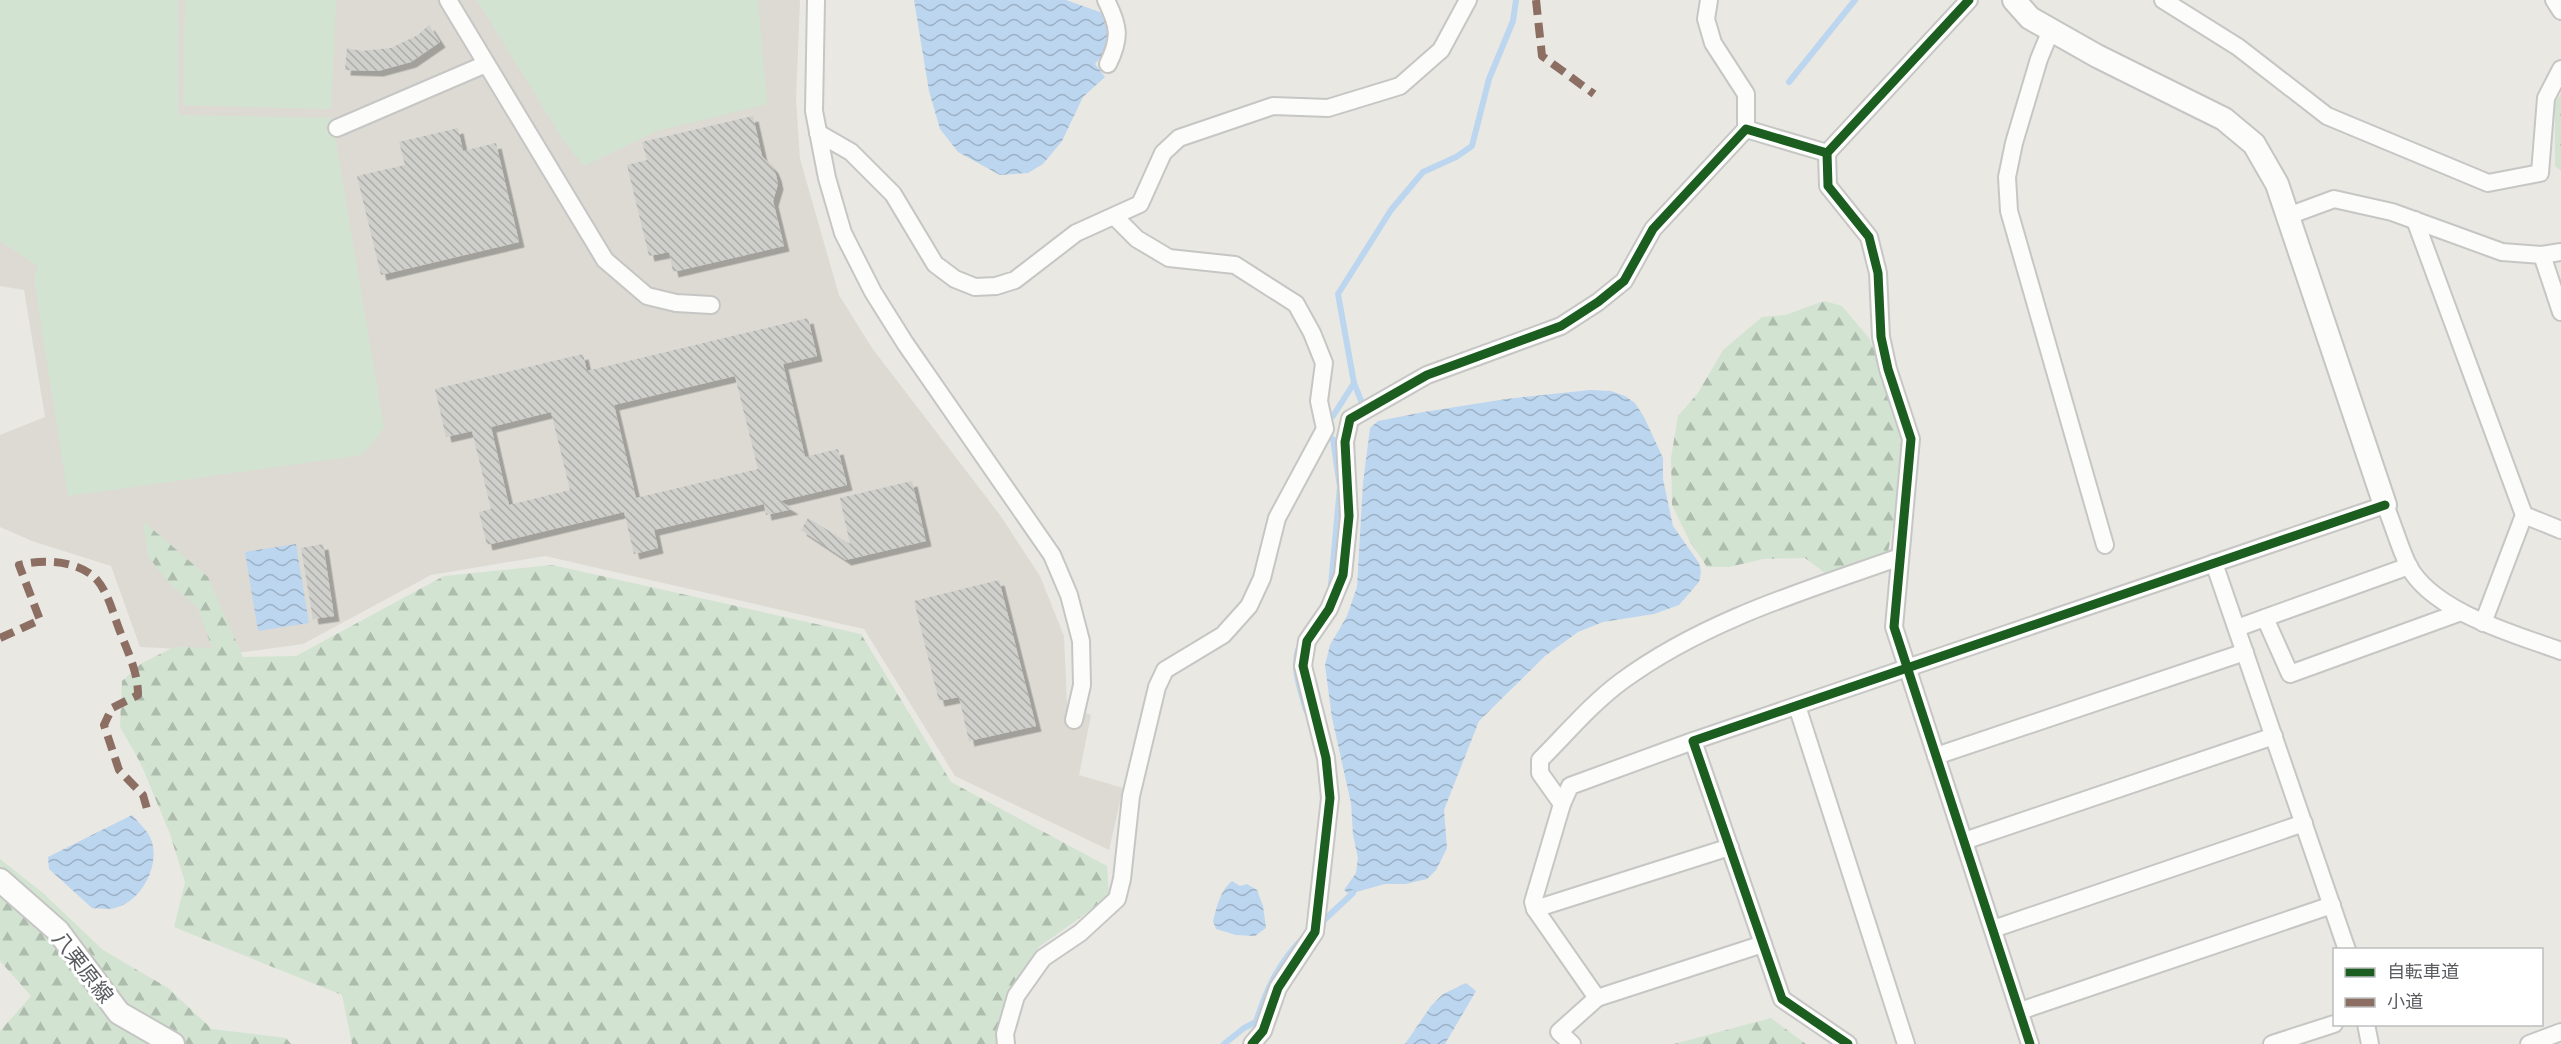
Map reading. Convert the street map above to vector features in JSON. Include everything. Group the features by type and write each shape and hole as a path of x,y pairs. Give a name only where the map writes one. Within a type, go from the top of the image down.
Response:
{"street":[{"path":"448,0 605,260 647,296 676,303 711,305"},
{"path":"816,0 814,111 827,178 843,233 873,292 904,344 1052,555 1069,595 1082,641 1082,685 1074,720"},
{"path":"1106,0 1115,19 1118,45 1108,64"},
{"path":"818,133 851,152 893,194 935,264 955,279 975,287 996,286 1016,280 1068,238 1140,204 1162,153 1179,138 1273,106 1328,108 1400,86 1441,50 1468,0"},
{"path":"1006,1044 1005,1034 1016,996 1043,958 1080,933 1117,899 1122,879 1131,796 1157,687 1165,670 1223,634 1249,606 1262,578 1277,518 1325,429 1350,419 1427,375 1561,326 1598,302 1624,281 1653,229 1746,129 1748,106 1746,94 1713,43 1706,19 1709,0"},
{"path":"1969,0 1827,153 1828,186 1869,237 1878,273 1881,337 1888,369 1911,439 1894,627 2030,1044"},
{"path":"2014,0 2030,18 2224,119 2254,144 2277,184 2385,505 2409,566 2425,587 2461,612 2483,623 2561,651"},
{"path":"2163,0 2238,47 2327,116 2488,183 2541,173 2546,98 2561,69"},
{"path":"2553,0 2561,11"},
{"path":"2051,30 2039,59 2014,143 2007,177 2009,211 2105,545"},
{"path":"337,128 486,64"},
{"path":"1746,129 1827,153"},
{"path":"2288,216 2334,199 2392,212 2502,252 2542,255 2561,252"},
{"path":"1115,217 1137,239 1169,258 1235,265 1296,304 1312,333 1324,363 1319,401 1325,429"},
{"path":"2415,220 2524,515 2483,623"},
{"path":"2542,255 2561,312"},
{"path":"1252,1044 1263,1031 1278,988 1315,932 1330,798 1326,758 1303,666 1307,641 1329,609 1343,574 1349,516 1345,442 1350,419"},
{"path":"1597,998 1535,909 1533,902 1562,804 1570,786 1693,741 2385,505"},
{"path":"2524,515 2561,530"},
{"path":"1562,804 1540,773 1540,760 1621,682 1680,644 1752,610 1900,558"},
{"path":"2214,563 2346,948"},
{"path":"2237,628 2409,566"},
{"path":"2265,618 2290,674 2461,612"},
{"path":"1936,756 2245,652"},
{"path":"1797,706 1906,1044"},
{"path":"1964,841 2274,736"},
{"path":"1693,741 1782,999 1848,1044"},
{"path":"1993,929 2304,823"},
{"path":"1535,909 1730,847"},
{"name":"八栗原線","path":"0,879 58,931 119,1013 173,1044"},
{"path":"2020,1011 2332,905"},
{"path":"1572,1044 1559,1032 1597,998 1763,944"},
{"path":"2272,1044 2333,1024"},
{"path":"2366,1026 2370,1044"},
{"path":"2529,1044 2561,1032"}],"shaded area":[{"path":"0,0 800,0 796,100 800,159 839,295 872,348 1000,515 1040,576 1064,636 1067,704 1091,715 1079,775 1123,788 1109,850 955,776 864,629 545,556 431,575 303,644 244,652 140,647 111,566 32,541 0,527 0,435 45,417 24,290 0,286"}],"green space":[{"path":"0,0 178,0 178,115 332,118 384,428 362,455 68,496 34,279 38,266 0,241"},
{"path":"185,0 336,0 331,109 183,105"},
{"path":"477,0 758,0 767,104 657,131 584,166 564,141"},
{"path":"2561,94 2561,171 2555,166 2555,102"},
{"path":"1824,301 1842,306 1869,338 1882,369 1902,441 1899,493 1888,552 1825,573 1805,558 1763,559 1729,567 1707,567 1689,540 1672,505 1671,458 1678,416 1698,393 1723,350 1762,317 1785,315"},
{"path":"143,521 208,577 243,657 296,656 444,576 552,565 861,634 951,782 1107,866 1109,897 1039,947 1006,1002 1016,1044 352,1044 342,995 174,927 185,882 170,834 141,764 120,727 122,681 142,663 174,647 212,648 198,608 167,581 148,556"},
{"path":"0,859 43,893 103,950 168,988 212,1029 286,1038 291,1044 0,1044 0,1031 31,996 0,961"},
{"path":"1771,1018 1806,1044 1674,1044"}],"water":[{"path":"914,0 1066,0 1108,15 1112,42 1095,64 1105,77 1083,97 1062,141 1043,164 1028,173 1000,175 958,152 940,129 929,91"},
{"path":"1590,390 1611,391 1625,396 1635,403 1644,417 1663,458 1663,479 1673,526 1699,563 1701,572 1699,582 1679,605 1654,614 1603,622 1578,632 1545,656 1479,721 1444,810 1447,848 1436,870 1427,879 1406,884 1385,884 1349,894 1344,890 1356,873 1358,858 1353,835 1351,803 1332,718 1325,665 1330,645 1347,616 1357,587 1363,483 1370,428 1378,421 1424,412 1506,399"},
{"path":"296,544 309,623 258,631 245,552"},
{"path":"132,815 150,837 153,847 154,858 148,879 142,889 125,904 112,909 92,908 49,869 48,857"},
{"path":"1232,881 1240,886 1247,884 1257,890 1263,906 1266,928 1255,936 1236,935 1216,929 1213,921 1218,904 1225,889"},
{"path":"1466,983 1476,991 1445,1044 1405,1044 1431,1006 1443,994"}],"building":[{"path":"429,25 440,42 411,62 378,71 345,70 347,48 361,51 391,48 418,35"},
{"path":"753,116 762,156 776,175 778,184 773,201 784,246 673,272 669,252 649,256 627,165 647,160 642,142"},
{"path":"458,128 463,151 496,143 519,242 381,275 357,176 405,165 399,142"},
{"path":"808,318 817,356 783,364 805,457 838,449 847,485 780,501 793,509 766,515 764,504 654,530 658,548 634,554 624,512 487,545 479,512 491,509 472,431 446,437 435,389 583,354 587,371","holes":["735,376 758,469 636,498 614,405","551,412 570,490 509,505 491,427"]},
{"path":"912,481 926,541 846,560 801,530 808,518 850,544 840,498"},
{"path":"323,544 334,616 313,619 301,548"},
{"path":"999,580 1036,726 969,741 959,697 939,701 914,601"}],"waterway":[{"path":"1333,416 1354,383 1338,294 1391,210 1423,172 1456,157 1472,146 1489,79 1513,21 1516,0"},
{"path":"1789,82 1855,0"},
{"path":"1354,383 1362,403"},
{"path":"1331,585 1340,487 1333,439"},
{"path":"1298,650 1297,673 1306,710"},
{"path":"1323,921 1353,893"},
{"path":"1224,1044 1244,1028 1256,1022 1274,977 1294,947 1303,938"}],"marked path":[{"path":"1536,0 1542,56 1594,94"},
{"path":"0,638 40,620 19,565 38,562 71,565 90,573 97,580 108,599 130,657 135,672 138,695 112,708 104,725 119,770 143,795 147,809"}],"cycle path":[{"path":"1969,0 1827,153 1828,186 1869,237 1878,273 1881,337 1888,369 1911,439 1894,627 2030,1044"},
{"path":"1252,1044 1263,1031 1278,988 1315,932 1330,798 1326,758 1303,666 1307,641 1329,609 1343,575 1349,516 1345,442 1350,419 1427,375 1561,326 1598,302 1624,281 1653,229 1746,129 1827,153"},
{"path":"1848,1044 1782,999 1693,741 2385,505"}]}
